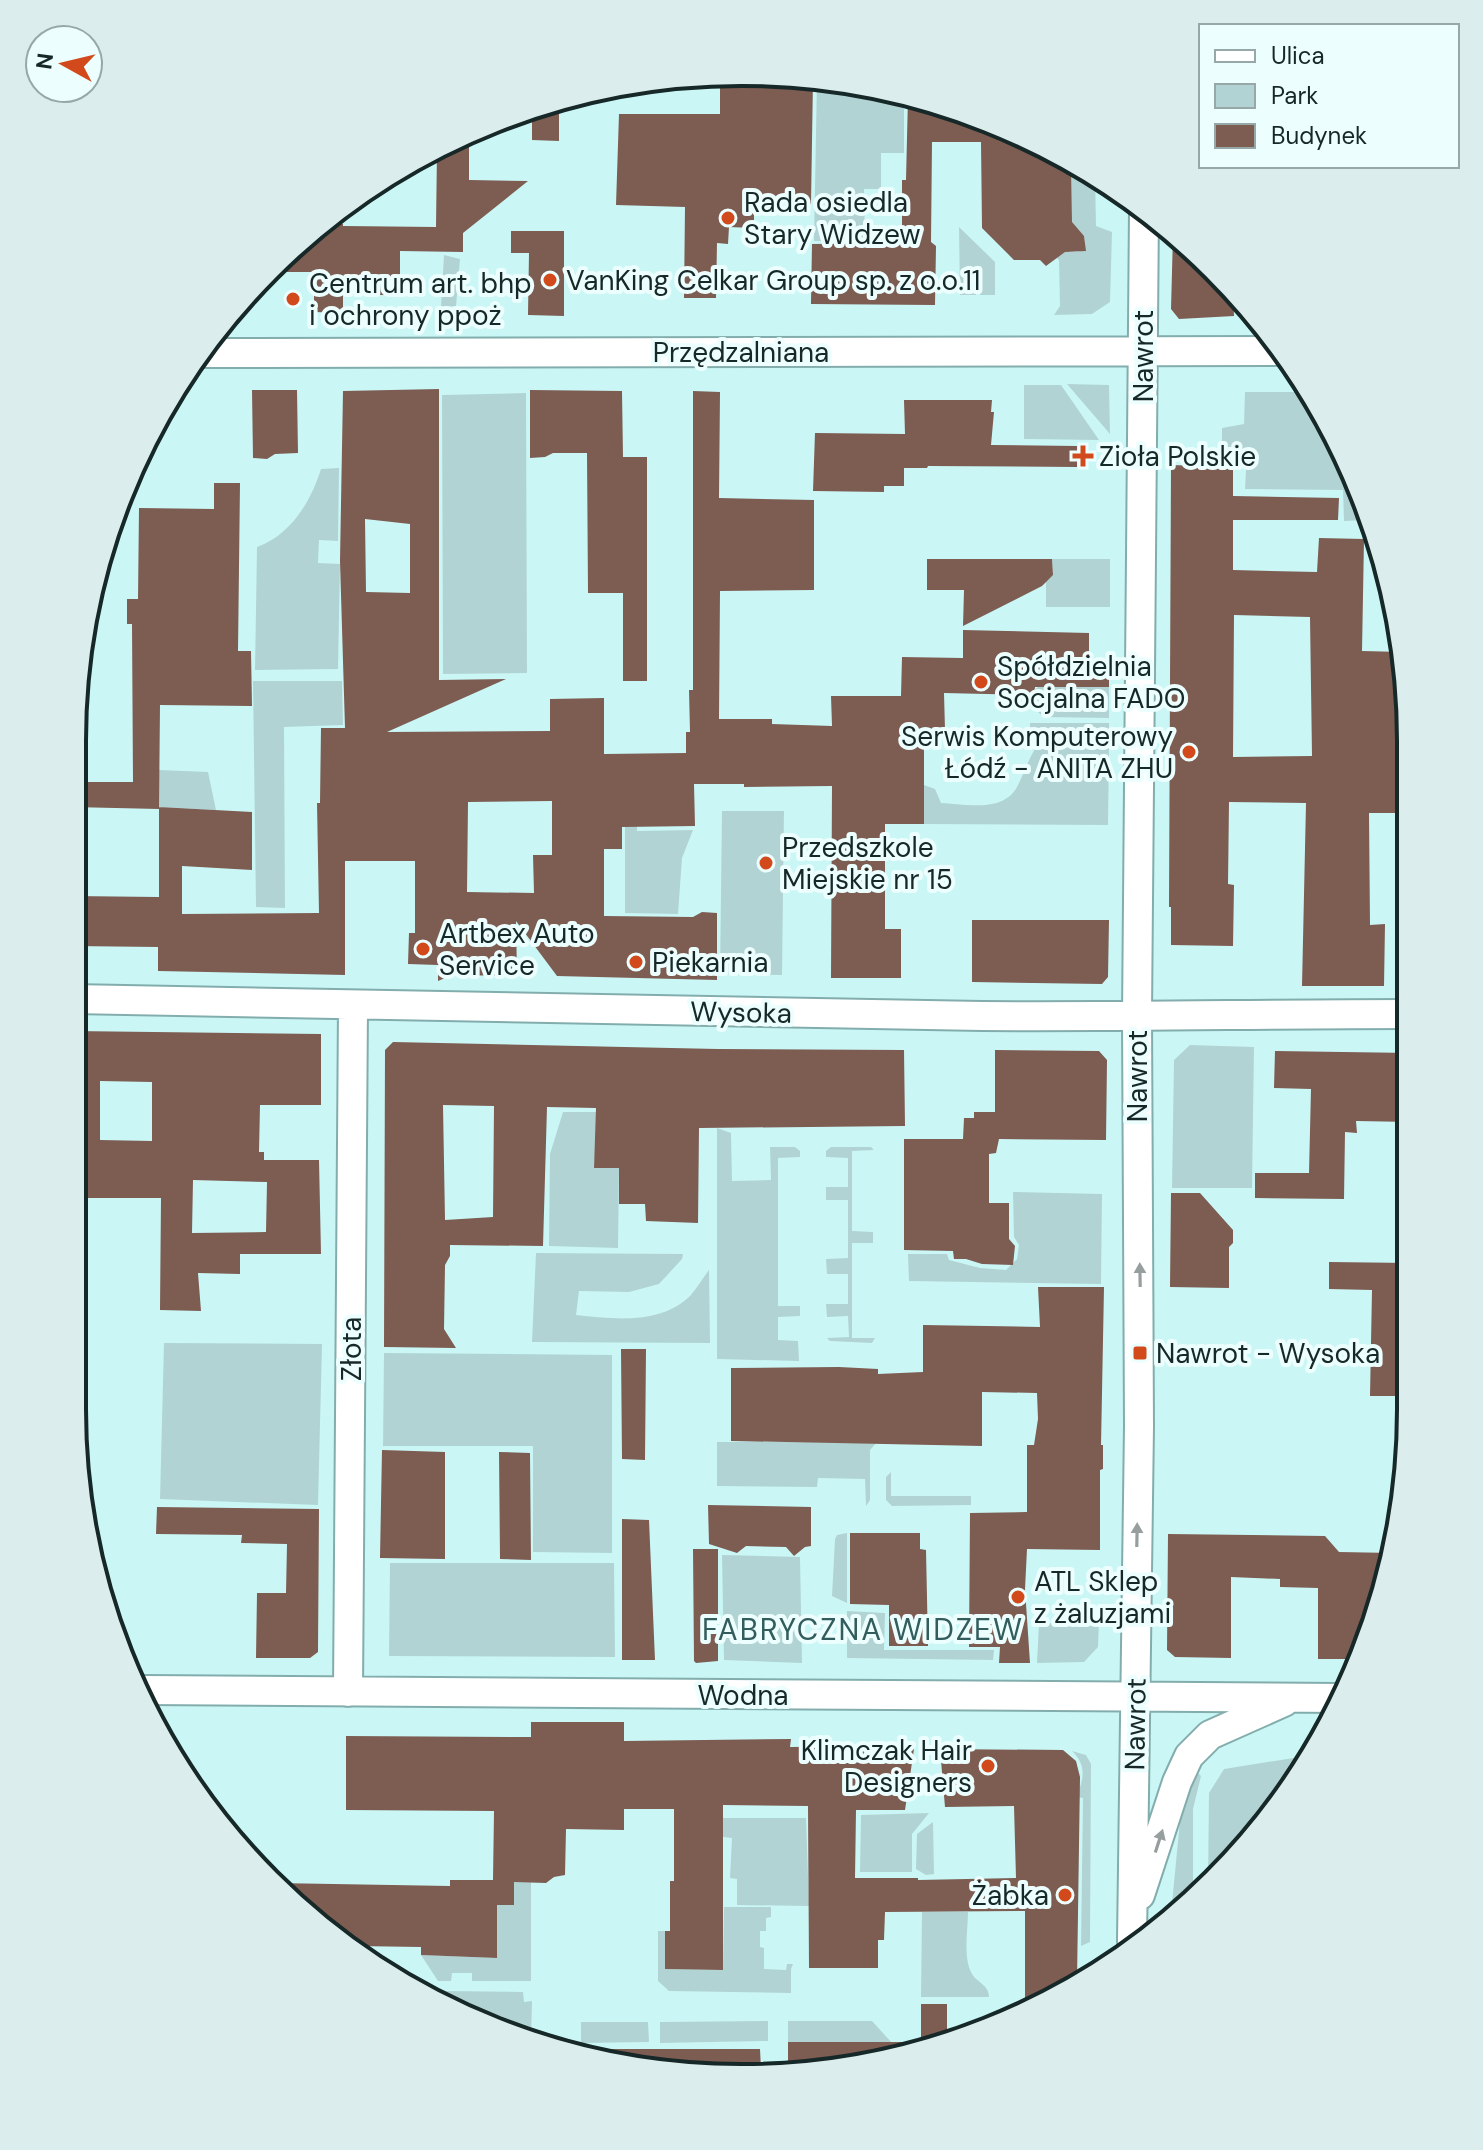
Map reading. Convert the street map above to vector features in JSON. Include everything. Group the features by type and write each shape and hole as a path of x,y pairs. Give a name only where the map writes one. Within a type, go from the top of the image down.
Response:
{"street":[{"name":"Nawrot","path":"1132,1928 1140,1298 1137,1016 1144,223"},
{"name":"Przędzalniana","path":"213,353 1268,351"},
{"name":"Wysoka","path":"86,999 353,1006 1137,1016 1397,1014"},
{"name":"Złota","path":"348,1692 353,1006"},
{"name":"Wodna","path":"150,1690 1329,1698"},
{"path":"1132,1928 1177,1782 1189,1756 1210,1735 1294,1698"}],"green space":[{"path":"817,91 904,106 904,153 881,153 881,189 864,189 865,241 814,241"},
{"path":"1071,175 1095,190 1096,226 1112,232 1110,302 1092,314 1054,315 1060,306 1059,260 1049,251 1064,246 1070,252 1078,252 1085,246 1084,236 1072,227"},
{"path":"959,227 995,262 995,295 980,295 980,275 976,275 976,295 960,295"},
{"path":"444,255 460,259 456,306 441,307"},
{"path":"1067,384 1109,385 1110,434"},
{"path":"1024,385 1061,385 1099,440 1024,439"},
{"path":"1245,392 1296,392 1329,452 1358,520 1344,521 1343,490 1245,489 1247,451 1222,449 1222,428 1244,424"},
{"path":"526,393 527,673 443,674 442,395"},
{"path":"339,468 338,541 319,540 318,563 340,564 338,669 255,670 257,547 280,534 298,516 312,493 321,469"},
{"path":"1052,559 1110,559 1110,607 1046,607 1046,581 1053,575"},
{"path":"253,681 342,681 343,725 284,727 285,908 256,907"},
{"path":"1047,681 1055,687 1109,687 1109,718 1044,717 1033,708 1028,694"},
{"path":"1030,723 1109,723 1109,732 1030,732"},
{"path":"1036,747 1109,748 1108,825 924,824 924,785 935,789 941,803 983,805 1003,801 1017,787"},
{"path":"159,770 208,772 216,810 159,807"},
{"path":"625,788 637,788 637,831 693,830 682,858 678,914 625,913"},
{"path":"722,811 784,811 782,975 720,974"},
{"path":"1190,1045 1254,1047 1252,1188 1172,1188 1174,1060"},
{"path":"563,1112 596,1112 598,1115 594,1167 619,1168 618,1248 549,1246 550,1154"},
{"path":"717,1128 731,1133 732,1181 771,1180 770,1147 795,1147 800,1151 800,1157 778,1158 778,1306 800,1306 800,1316 778,1317 778,1340 798,1341 799,1361 717,1359"},
{"path":"831,1147 871,1147 874,1150 852,1151 852,1231 873,1232 873,1243 852,1243 852,1338 875,1338 872,1343 830,1341 827,1338 849,1337 848,1316 827,1317 826,1304 848,1304 848,1274 827,1274 826,1259 848,1258 848,1200 826,1200 826,1187 848,1187 848,1158 826,1157 826,1151"},
{"path":"1013,1192 1102,1194 1101,1284 909,1281 908,1254 947,1254 949,1260 980,1268 1006,1270 1017,1259 1019,1245 1014,1237"},
{"path":"536,1253 683,1254 659,1284 629,1292 579,1291 576,1315 636,1318 665,1312 690,1296 709,1270 710,1343 532,1342"},
{"path":"164,1343 322,1344 318,1505 160,1499"},
{"path":"384,1353 612,1355 612,1553 533,1552 533,1446 383,1446"},
{"path":"717,1442 877,1442 870,1450 870,1500 866,1506 865,1479 818,1478 817,1487 717,1486"},
{"path":"891,1472 891,1496 971,1496 971,1505 892,1506 886,1500 886,1477"},
{"path":"847,1533 847,1603 832,1596 835,1539 837,1535"},
{"path":"722,1555 800,1557 802,1663 724,1660"},
{"path":"390,1563 614,1563 615,1657 389,1656"},
{"path":"847,1611 885,1613 884,1650 994,1650 993,1660 847,1658"},
{"path":"1099,1620 1098,1647 1084,1662 1037,1663 1039,1624"},
{"path":"1072,1751 1086,1755 1091,1764 1090,1942 1081,1946 1083,1798 1076,1797 1083,1773"},
{"path":"1296,1758 1262,1808 1208,1869 1209,1793 1224,1769"},
{"path":"1192,1767 1201,1776 1193,1809 1193,1883 1172,1903 1182,1800"},
{"path":"929,1813 912,1834 912,1872 860,1872 861,1815"},
{"path":"723,1818 806,1818 809,1906 737,1905 737,1879 730,1878 732,1838 723,1837"},
{"path":"933,1822 934,1874 926,1875 916,1869 917,1834"},
{"path":"514,1882 531,1882 531,1981 472,1981 472,1973 452,1973 451,1981 438,1981 421,1955 497,1958 496,1905 514,1905"},
{"path":"724,1907 771,1907 771,1917 766,1918 766,1931 760,1931 764,1969 786,1970 787,1964 793,1964 791,1993 669,1991 658,1981 658,1931 665,1931 665,1969 723,1970"},
{"path":"922,1912 968,1912 969,1965 973,1976 987,1989 989,1997 921,1997"},
{"path":"444,1992 523,1992 524,2002 532,2001 531,2029 491,2014"},
{"path":"768,2021 768,2041 660,2043 660,2022"},
{"path":"788,2021 872,2021 894,2046 881,2048 881,2043 788,2042"},
{"path":"581,2022 648,2022 649,2042 581,2043"}],"building":[{"path":"720,87 813,90 811,204 754,202 754,228 729,227 728,244 717,243 716,298 684,298 685,207 616,205 619,114 720,114"},
{"path":"908,107 992,136 1071,175 1072,222 1084,236 1086,251 1065,252 1046,266 1040,260 1014,260 982,228 981,142 932,142 931,242 936,246 935,305 811,304 812,244 902,243 902,180 906,180"},
{"path":"559,112 559,141 532,140 532,121"},
{"path":"469,146 469,180 528,181 463,233 463,252 400,251 400,295 343,295 343,313 314,312 314,272 284,272 338,224 436,227 437,162 452,154"},
{"path":"511,231 564,231 564,316 528,315 529,253 511,253"},
{"path":"1173,248 1234,309 1234,316 1179,319 1171,309"},
{"path":"439,389 439,680 506,679 387,732 550,731 550,699 604,698 604,754 686,753 686,732 690,732 689,690 693,690 693,391 720,392 719,498 814,500 814,590 720,591 719,719 772,719 772,724 832,726 831,696 901,696 902,657 963,658 963,630 1089,633 1089,660 1109,660 1109,687 1035,687 1034,695 944,693 945,730 924,729 924,824 885,824 885,929 901,929 901,978 831,978 832,786 694,784 695,826 622,827 622,849 604,849 604,916 693,917 702,912 717,913 717,980 557,976 516,921 517,976 458,975 464,970 438,981 438,965 408,964 409,933 415,933 415,861 345,861 345,975 158,971 158,947 86,946 86,896 159,897 159,807 252,812 252,870 182,866 182,914 319,913 317,803 320,803 321,728 345,728 340,561 343,391","holes":["365,519 410,524 410,593 366,592","552,801 552,855 533,855 534,893 467,892 468,802"]},
{"path":"252,390 297,390 298,453 275,454 267,459 253,458"},
{"path":"530,390 622,391 623,457 647,457 647,681 623,681 623,593 588,593 587,453 553,453 530,458"},
{"path":"904,400 992,400 991,445 1077,446 1077,467 904,468 904,486 884,486 884,492 813,491 815,433 905,434"},
{"path":"1171,465 1233,467 1233,496 1339,498 1338,520 1233,520 1233,570 1317,572 1319,538 1364,539 1362,651 1390,652 1396,699 1397,813 1369,813 1370,925 1385,924 1384,986 1302,986 1306,803 1229,802 1228,884 1234,885 1233,946 1171,945","holes":["1234,615 1310,617 1312,756 1233,757"]},
{"path":"214,483 240,483 238,651 251,651 252,706 160,705 159,809 86,807 86,782 133,782 132,624 127,624 127,599 138,599 139,508 214,509"},
{"path":"927,559 1052,559 1053,575 1042,586 963,626 964,590 927,590"},
{"path":"972,920 1109,920 1108,977 1102,984 972,982"},
{"path":"86,1031 321,1034 321,1105 260,1105 259,1152 264,1152 264,1160 319,1160 321,1254 240,1254 240,1274 198,1273 201,1311 160,1310 161,1198 86,1198","holes":["100,1081 152,1082 152,1141 100,1140","193,1180 267,1182 266,1232 192,1233"]},
{"path":"393,1042 904,1050 905,1126 699,1128 698,1223 646,1221 645,1204 619,1204 619,1168 594,1168 596,1108 547,1107 543,1246 450,1245 450,1256 445,1265 444,1329 456,1348 384,1347 385,1050","holes":["443,1105 494,1106 493,1217 445,1220"]},
{"path":"995,1050 1099,1051 1107,1060 1106,1140 999,1139 996,1153 989,1154 989,1203 1009,1203 1009,1239 1015,1246 1013,1265 954,1259 953,1251 904,1250 904,1139 963,1139 964,1118 974,1118 974,1112 995,1112"},
{"path":"1275,1051 1397,1053 1397,1122 1356,1121 1357,1133 1345,1132 1344,1199 1255,1198 1255,1173 1309,1173 1311,1089 1274,1088"},
{"path":"1171,1193 1200,1193 1233,1230 1233,1243 1229,1247 1229,1288 1170,1287"},
{"path":"1329,1262 1397,1263 1397,1396 1370,1396 1372,1290 1329,1289"},
{"path":"1038,1287 1104,1287 1100,1550 1027,1549 1025,1589 1030,1663 999,1663 1000,1647 969,1647 970,1513 1027,1512 1027,1445 1034,1445 1038,1419 1037,1393 982,1392 982,1446 731,1441 731,1368 839,1367 878,1369 878,1374 923,1372 923,1325 1040,1327"},
{"path":"621,1349 646,1349 645,1460 622,1459"},
{"path":"382,1450 445,1452 445,1559 380,1558"},
{"path":"499,1452 530,1453 531,1560 500,1559"},
{"path":"708,1505 811,1507 811,1546 794,1556 786,1547 746,1546 737,1553 709,1544"},
{"path":"157,1507 319,1509 318,1652 310,1658 256,1658 257,1593 286,1593 287,1544 241,1543 242,1535 156,1534"},
{"path":"622,1519 649,1520 655,1660 622,1660"},
{"path":"850,1533 920,1533 920,1549 926,1550 928,1646 889,1646 889,1605 850,1604"},
{"path":"1168,1534 1325,1536 1339,1552 1380,1553 1375,1578 1347,1659 1318,1659 1318,1588 1280,1587 1280,1579 1231,1577 1231,1658 1175,1657 1167,1650"},
{"path":"693,1549 718,1549 718,1661 694,1661"},
{"path":"531,1722 624,1722 624,1741 791,1739 790,1747 889,1746 889,1750 914,1749 905,1810 856,1810 855,1878 918,1880 1016,1878 1014,1806 945,1807 940,1749 1063,1750 1076,1761 1080,1777 1077,1971 1025,1999 1025,1911 885,1912 884,1940 878,1940 878,1968 809,1968 808,1806 723,1805 723,1970 665,1969 665,1931 670,1931 670,1881 674,1881 674,1809 624,1809 624,1830 566,1829 565,1875 554,1877 546,1883 514,1882 514,1905 497,1905 497,1958 421,1955 421,1947 366,1946 290,1883 450,1886 450,1880 493,1880 494,1811 346,1810 346,1736 531,1737"},
{"path":"921,2004 947,2004 947,2031 921,2039"},
{"path":"788,2042 911,2042 788,2063"},
{"path":"605,2049 760,2049 761,2064 742,2064 699,2063"}],"place":[{"name":"Rada osiedla Stary Widzew","path":"728,218"},
{"name":"VanKing Celkar Group sp. z o.o.11","path":"550,280"},
{"name":"Centrum art. bhp i ochrony ppoż","path":"293,299"},
{"name":"Zioła Polskie","path":"1083,456"},
{"name":"Spółdzielnia Socjalna FADO","path":"981,682"},
{"name":"Serwis Komputerowy Łódź - ANITA ZHU","path":"1189,752"},
{"name":"Przedszkole Miejskie nr 15","path":"766,863"},
{"name":"Artbex Auto Service","path":"423,949"},
{"name":"Piekarnia","path":"636,962"},
{"name":"Nawrot - Wysoka","path":"1140,1353"},
{"name":"ATL Sklep z żaluzjami","path":"1018,1597"},
{"name":"Klimczak Hair Designers","path":"988,1766"},
{"name":"Żabka","path":"1065,1895"}],"district":[{"name":"FABRYCZNA WIDZEW","path":"863,1630"}]}
